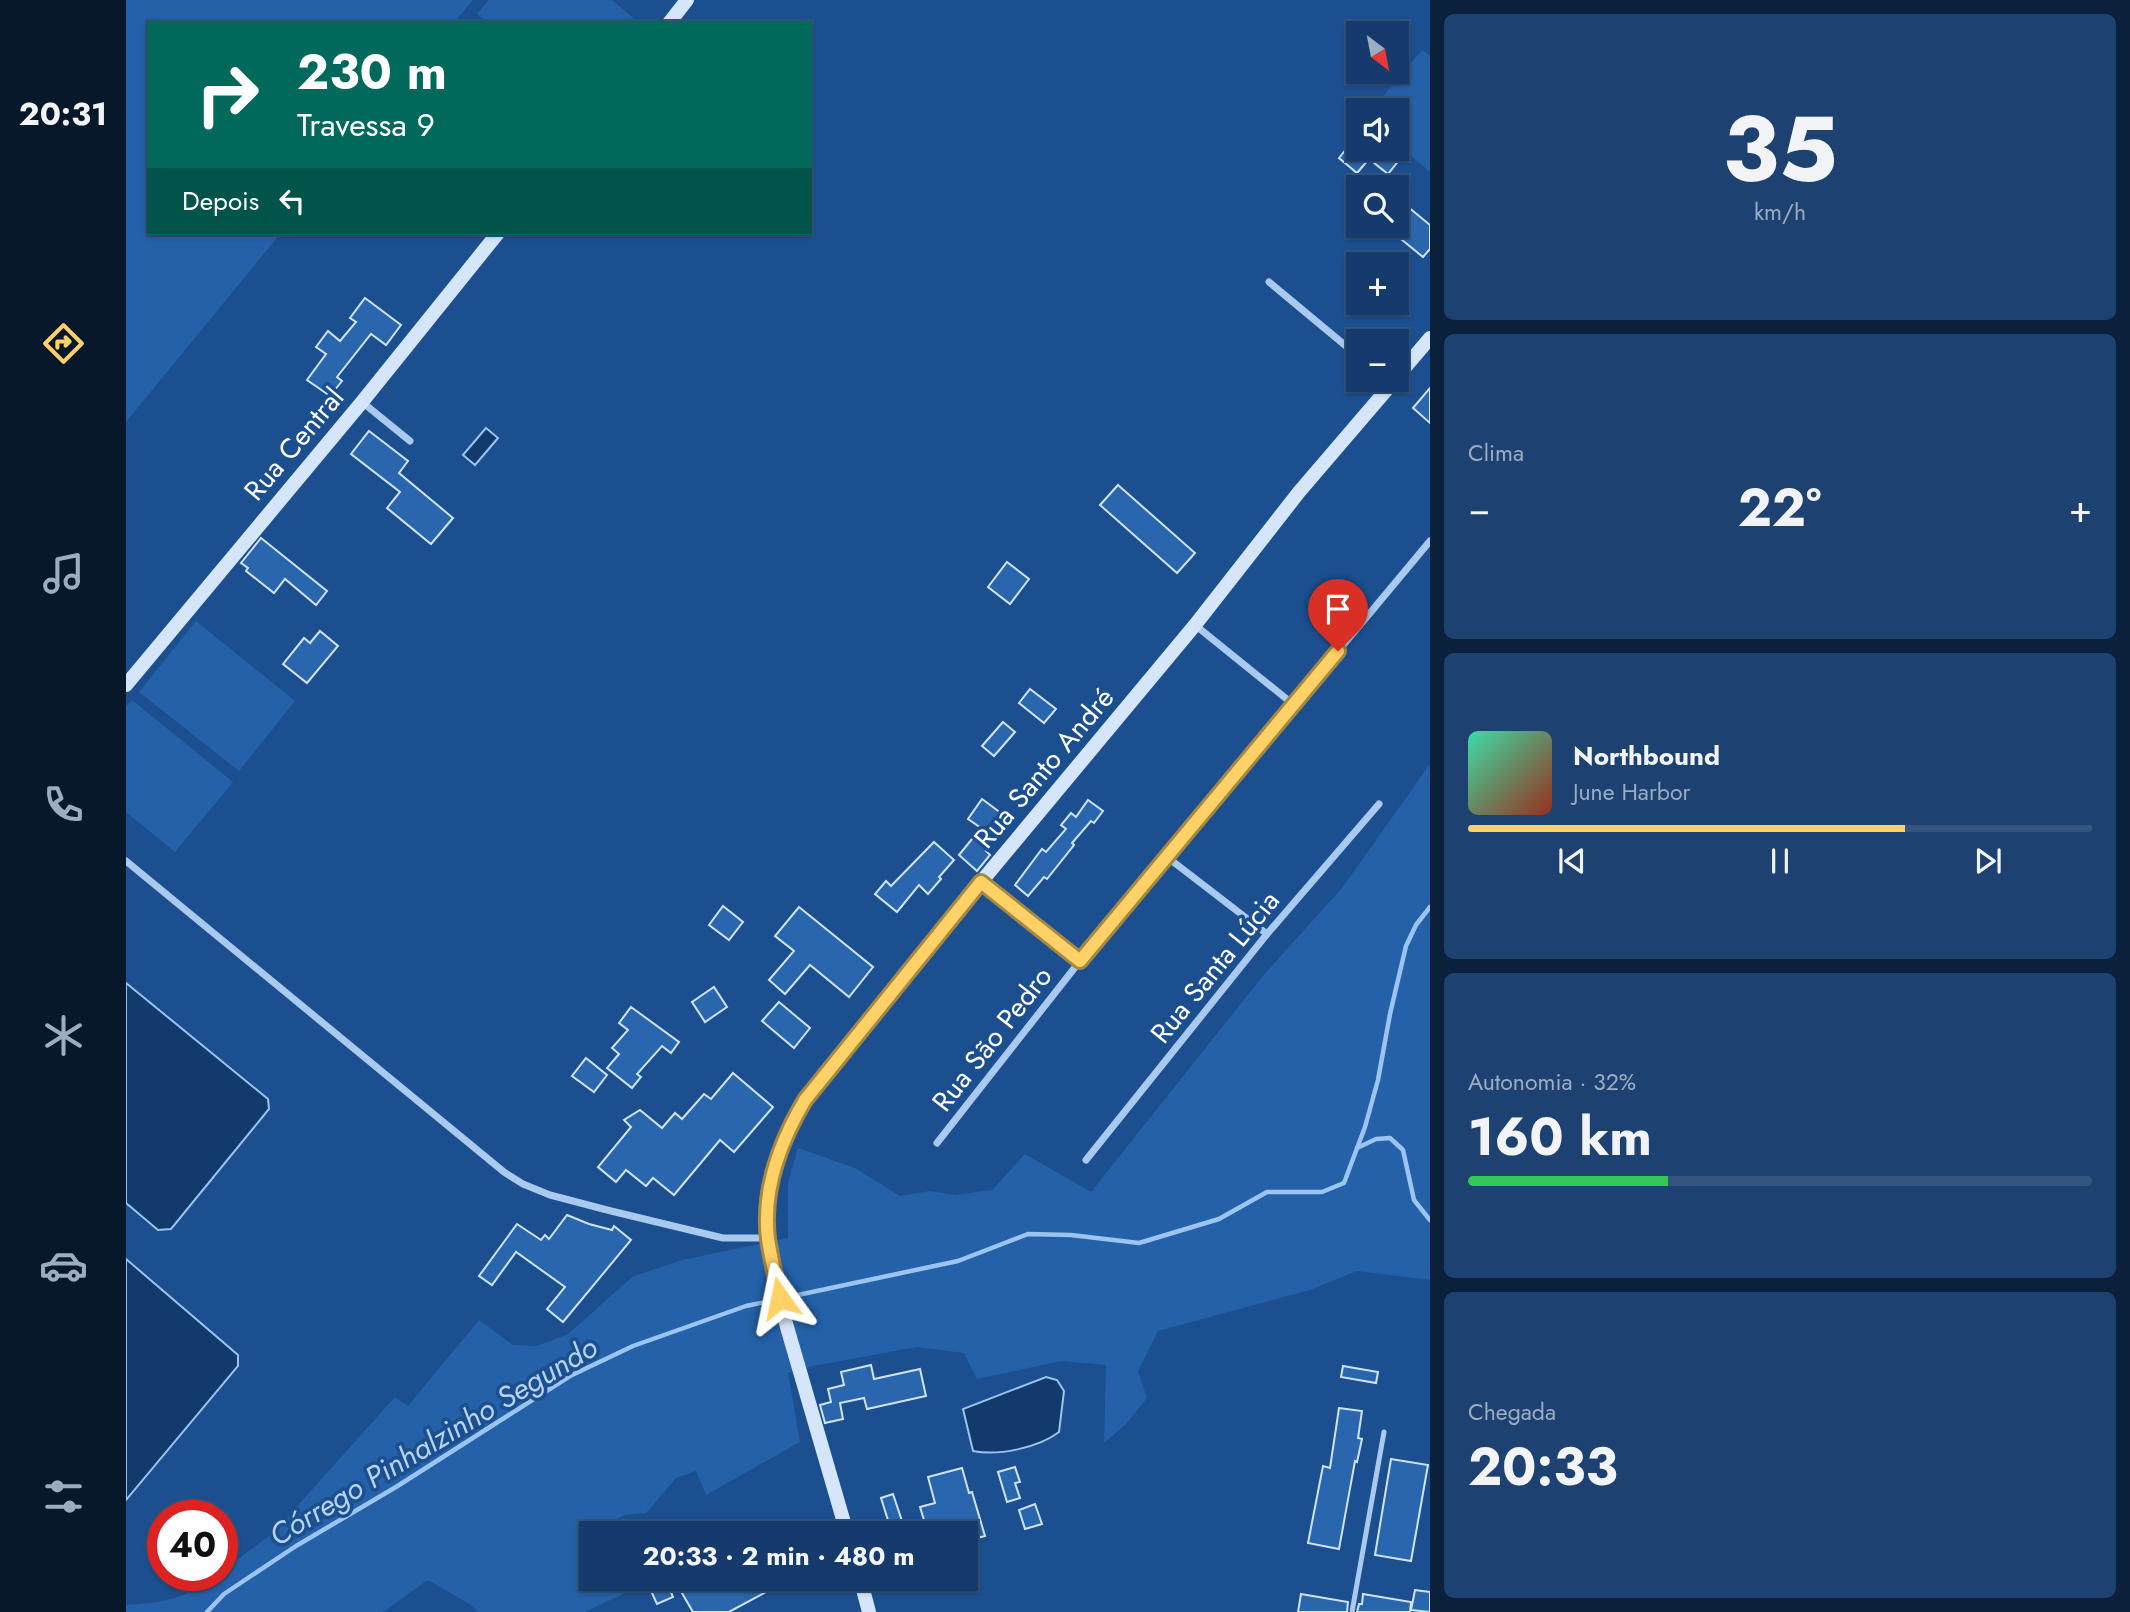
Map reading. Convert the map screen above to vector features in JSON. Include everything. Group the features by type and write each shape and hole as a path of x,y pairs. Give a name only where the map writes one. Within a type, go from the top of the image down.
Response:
{"street":[{"path":"670,21 687,0"},
{"name":"Rua Central","path":"126,685 362,402 496,235"},
{"path":"1269,282 1346,346"},
{"name":"Rua Santo André","path":"1409,363 1428,343"},
{"name":"Rua Santo André","path":"844,1521 785,1320 768,1238 768,1205 778,1157 787,1131 805,1100 981,882 1195,625 1299,492 1382,392"},
{"path":"362,402 410,442"},
{"name":"Rua São Pedro","path":"937,1143 1080,961 1430,541"},
{"path":"1195,625 1294,705"},
{"name":"Rua Santa Lúcia","path":"1086,1160 1267,934 1379,804"},
{"path":"1167,858 1267,934"},
{"path":"126,861 482,1154 523,1184 550,1195 690,1231 723,1238 768,1238"},
{"path":"981,882 1080,961"},
{"path":"863,1591 869,1612"}],"lane":[{"path":"1352,1612 1384,1432"}],"shaded area":[{"path":"126,0 473,0 456,21 147,21 147,235 279,235 126,422"},
{"path":"489,0 612,0 637,21 486,21 477,14"},
{"path":"1422,50 1430,56 1430,172 1409,154 1409,98 1382,98 1394,84 1409,84 1409,66"},
{"path":"486,428 498,438 475,465 463,455"},
{"path":"196,621 295,701 239,771 139,692"},
{"path":"132,700 233,782 175,852 126,812 126,707"},
{"path":"1430,764 1430,1280 1357,1271 1310,1290 1158,1331 1138,1371 1147,1398 1126,1424 1104,1443 1106,1365 1061,1361 977,1379 964,1353 917,1347 788,1373 800,1442 706,1495 696,1471 676,1478 646,1513 624,1515 614,1521 579,1521 579,1591 629,1591 585,1612 478,1612 471,1605 428,1580 383,1612 126,1612 126,1605 168,1600 192,1591 238,1591 238,1559 273,1533 395,1397 408,1406 479,1320 513,1345 537,1346 568,1334 632,1277 682,1260 788,1238 788,1182 798,1148 855,1168 900,1196 930,1191 955,1195 992,1190 1025,1154 1091,1192 1262,977 1342,888"},
{"path":"126,983 268,1099 269,1109 171,1229 158,1230 126,1203"},
{"path":"126,1259 238,1355 238,1366 126,1500"},
{"path":"1046,1377 1057,1380 1064,1391 1059,1432 1018,1449 973,1451 963,1409"}],"building":[{"path":"1346,149 1346,161 1367,161 1357,173 1339,158"},
{"path":"1372,161 1398,161 1388,174"},
{"path":"1409,208 1430,225 1430,249 1423,257 1400,238 1409,238"},
{"path":"365,298 401,325 386,345 371,334 337,377 342,381 330,396 307,380 326,354 316,347 328,331 340,341 356,322 350,318"},
{"path":"1430,388 1430,423 1413,408"},
{"path":"369,431 408,461 399,473 453,518 431,544 387,508 400,492 351,454"},
{"path":"1118,485 1195,553 1177,573 1100,505"},
{"path":"261,538 327,591 316,605 285,579 274,593 246,571 248,568 241,563"},
{"path":"1007,562 1029,579 1010,604 988,587"},
{"path":"320,631 338,646 307,683 283,664 304,638 310,643"},
{"path":"1030,689 1056,709 1044,723 1019,703"},
{"path":"1003,722 1015,732 994,756 982,746"},
{"path":"982,799 1009,819 986,851 990,855 977,871 959,855 981,828 968,819"},
{"path":"1088,800 1103,811 1072,843 1074,845 1047,879 1044,877 1028,896 1015,885 1042,849 1046,852 1066,829 1061,825 1071,813 1076,817"},
{"path":"934,842 954,860 928,894 919,885 897,912 875,894 886,881 891,886"},
{"path":"723,906 743,922 729,940 709,925"},
{"path":"799,907 873,967 849,997 810,965 785,994 769,980 794,951 775,936"},
{"path":"714,987 727,1007 705,1022 692,1002"},
{"path":"779,1002 810,1028 794,1048 762,1021"},
{"path":"631,1007 679,1042 671,1053 662,1046 637,1074 641,1077 632,1088 607,1068 619,1054 612,1048 628,1030 619,1023"},
{"path":"586,1058 607,1075 594,1092 572,1076"},
{"path":"733,1073 773,1107 734,1152 720,1140 674,1195 653,1178 646,1186 626,1170 616,1182 598,1167 631,1127 624,1120 640,1110 662,1128 675,1113 682,1119 704,1094 711,1099"},
{"path":"567,1215 612,1230 614,1226 631,1240 563,1322 547,1309 565,1287 516,1252 492,1285 479,1276 517,1224 541,1240 545,1235 549,1239"},
{"path":"871,1365 874,1379 920,1369 926,1396 867,1409 864,1398 840,1403 843,1419 825,1423 820,1405 831,1402 828,1389 844,1385 841,1372"},
{"path":"1343,1366 1378,1372 1376,1383 1341,1377"},
{"path":"1339,1408 1362,1411 1358,1438 1362,1439 1357,1462 1355,1461 1339,1549 1308,1543 1323,1466 1330,1468"},
{"path":"1391,1459 1428,1465 1411,1561 1375,1555"},
{"path":"1015,1467 1020,1482 1015,1483 1020,1498 1007,1502 998,1472"},
{"path":"962,1468 985,1536 978,1538 978,1521 924,1521 920,1507 935,1503 928,1477"},
{"path":"893,1494 902,1521 888,1521 881,1498"},
{"path":"1035,1504 1042,1524 1025,1529 1019,1510"},
{"path":"1415,1590 1430,1592 1430,1612 1411,1610"},
{"path":"651,1591 670,1591 673,1597 657,1604"},
{"path":"681,1591 768,1591 729,1612 693,1612"},
{"path":"1301,1594 1348,1602 1347,1612 1298,1612"},
{"path":"1363,1594 1411,1602 1410,1612 1357,1612 1359,1604 1362,1604"}],"waterway":[{"name":"Córrego Pinhalzinho Segundo","path":"207,1612 224,1594 296,1546 396,1487 570,1376 633,1346 746,1306 958,1261 1028,1234 1071,1235 1139,1243 1219,1219 1267,1192 1322,1192 1344,1183 1365,1127 1378,1080 1406,946 1416,925 1430,907"},
{"path":"1357,1148 1376,1139 1390,1138 1403,1150 1414,1200 1430,1220"}],"route":[{"path":"780,1298 768,1238 767,1212 778,1157 787,1131 805,1100 981,882 1080,961 1338,651"}]}
